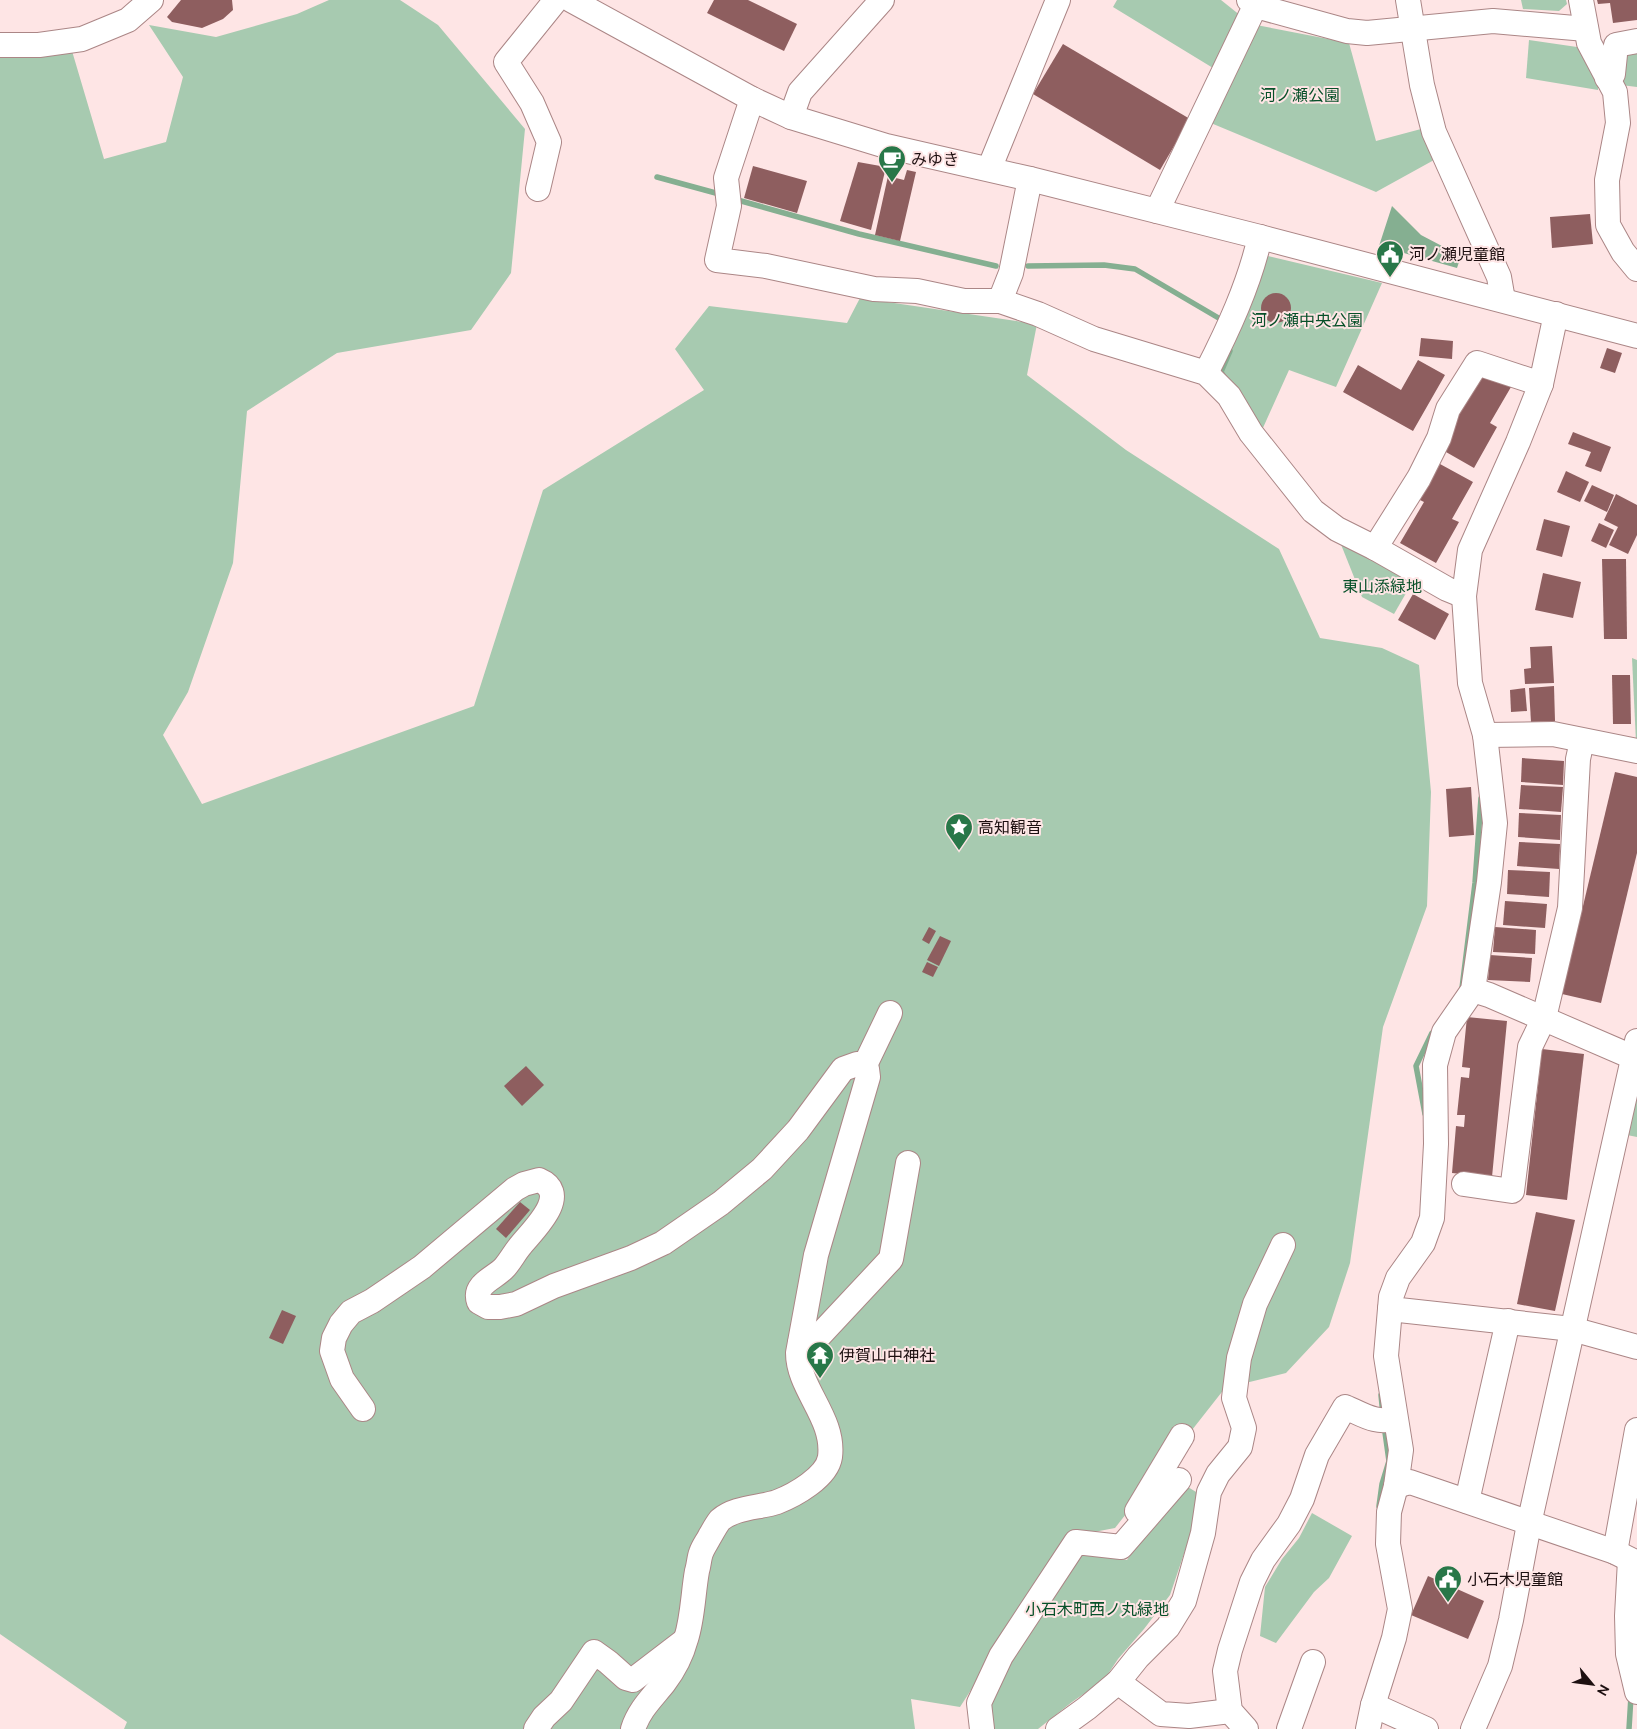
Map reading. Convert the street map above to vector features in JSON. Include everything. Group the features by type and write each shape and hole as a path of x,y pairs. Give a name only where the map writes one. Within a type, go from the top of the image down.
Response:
{"street":[{"path":"0,45 39,45 82,39 128,20 151,0"},
{"path":"538,190 549,142 532,102 506,62 556,0"},
{"path":"571,0 752,99 791,117 886,146 1030,179 1260,237 1637,336"},
{"path":"791,117 800,92 882,0"},
{"path":"992,162 1058,0"},
{"path":"1408,0 1422,85 1434,132 1499,277 1503,300"},
{"path":"1581,0 1589,43 1615,92 1618,123 1607,180 1608,225 1623,252 1637,269"},
{"path":"1157,211 1254,2 1347,31 1367,33 1493,21 1586,29"},
{"path":"1607,78 1614,74 1616,45 1637,41"},
{"path":"752,99 726,178 728,195 717,260 766,266 874,289 917,290 964,301 1000,301 1038,314 1094,338 1206,373 1229,396 1251,433 1313,511 1337,529 1375,548 1447,589 1464,596"},
{"path":"1000,301 1011,273 1030,179"},
{"path":"1206,373 1231,324 1256,254 1260,237"},
{"path":"1368,1729 1373,1705 1394,1638 1400,1609 1388,1544 1389,1512 1396,1486 1401,1450 1386,1420 1386,1356 1391,1297 1398,1278 1423,1243 1432,1218 1436,1144 1435,1065 1444,1032 1473,990 1489,882 1495,823 1485,735 1470,683 1464,596 1470,550 1518,442 1541,384 1556,314"},
{"path":"1375,548 1419,478 1439,438 1448,409 1477,363 1541,384"},
{"path":"1485,735 1553,734 1637,751"},
{"path":"1464,1184 1512,1191 1530,1046 1544,1018 1570,908 1578,758 1582,741"},
{"path":"1473,990 1636,1052 1572,1329 1500,1666 1473,1729"},
{"path":"633,1729 642,1709 666,1682 686,1640 700,1554 716,1526 727,1516 736,1512 778,1501 798,1492 822,1474 828,1465 830,1457 829,1438 819,1408 798,1362 800,1343 816,1255 868,1077 865,1065 890,1014"},
{"path":"363,1409 342,1380 332,1351 334,1338 344,1320 351,1312 372,1301 422,1267 515,1189 524,1184 539,1180 548,1185 552,1198 542,1221 519,1247 504,1268 480,1288 477,1296 479,1302 488,1307 516,1304 554,1286 631,1258 663,1243 722,1203 762,1169 798,1130 843,1069 857,1064 865,1065"},
{"path":"800,1343 819,1336 891,1259 908,1163"},
{"path":"1058,1729 1118,1682 1138,1657 1168,1627 1184,1601 1203,1533 1210,1492 1218,1474 1240,1447 1244,1428 1234,1398 1239,1358 1255,1304 1283,1245"},
{"path":"1390,1309 1572,1329 1637,1347"},
{"path":"1467,1501 1508,1321"},
{"path":"1246,1729 1230,1711 1224,1671 1252,1582 1263,1560 1294,1516 1317,1455 1345,1407 1386,1420"},
{"path":"1637,1430 1627,1558 1628,1654 1637,1692"},
{"path":"1140,1525 1136,1513 1182,1436"},
{"path":"982,1729 979,1703 1001,1656 1076,1542 1121,1547 1179,1480"},
{"path":"1396,1486 1410,1482 1627,1558"},
{"path":"536,1729 544,1717 561,1701 594,1652 626,1678 633,1680 686,1640"},
{"path":"1289,1729 1313,1662"},
{"path":"1118,1682 1161,1714 1189,1716 1230,1711"},
{"path":"1373,1705 1426,1729"}],"green space":[{"path":"329,0 400,0 438,25 525,129 511,273 471,330 337,353 247,411 233,563 188,692 163,735 202,804 474,706 543,490 704,390 675,349 709,306 847,323 860,298 1037,324 1027,375 1126,450 1279,549 1320,638 1382,648 1419,665 1431,792 1427,906 1383,1027 1350,1263 1329,1327 1286,1373 1225,1388 1115,1528 1078,1535 1054,1561 960,1707 911,1699 915,1729 124,1729 127,1722 0,1634 0,52 72,51 104,159 166,142 183,77 149,25 216,37 297,14"},
{"name":"河ノ瀬公園","path":"1117,0 1221,0 1251,24 1349,43 1376,141 1421,129 1434,160 1376,192 1206,121 1213,68 1113,7"},
{"path":"1521,0 1566,0 1567,4 1559,11 1523,9"},
{"path":"1529,40 1577,47 1598,85 1598,90 1526,78"},
{"path":"1637,51 1637,87 1621,85 1621,54"},
{"name":"河ノ瀬中央公園","path":"1264,255 1382,283 1336,387 1289,370 1262,430 1217,367"},
{"name":"東山添緑地","path":"1340,542 1413,581 1394,614 1362,597"},
{"path":"1632,658 1637,660 1637,743 1636,742"},
{"path":"1637,1083 1637,1137 1627,1135"},
{"name":"小石木町西ノ丸緑地","path":"1183,1484 1201,1495 1190,1536 1170,1595 1144,1629 1118,1659 1104,1680 1038,1729 993,1729 987,1701 1079,1550 1127,1560 1159,1512"},
{"path":"1312,1513 1352,1536 1329,1578 1314,1592 1276,1643 1260,1636 1265,1587 1282,1559 1299,1538"}],"shaded area":[{"path":"1392,206 1421,235 1461,256 1457,268 1379,246"}],"building":[{"path":"181,0 232,0 233,10 223,19 202,28 172,22 167,17"},
{"path":"714,0 748,0 797,24 784,51 707,13"},
{"path":"1597,0 1637,0 1637,20 1613,23 1610,3 1598,4"},
{"path":"1063,44 1190,119 1160,170 1033,94"},
{"path":"858,162 886,167 871,230 840,221"},
{"path":"753,166 807,181 797,213 744,198"},
{"path":"907,170 916,172 900,241 875,235 888,176 904,180"},
{"path":"1590,214 1593,244 1552,248 1550,217"},
{"path":"1276,293 1286,298 1291,308 1286,318 1276,323 1266,318 1261,308 1266,298"},
{"path":"1421,338 1453,341 1452,359 1419,356"},
{"path":"1607,348 1622,353 1615,373 1600,368"},
{"path":"1418,360 1445,375 1413,431 1343,392 1358,365 1401,390"},
{"path":"1479,368 1511,387 1490,423 1497,427 1474,468 1439,448"},
{"path":"1573,432 1611,447 1601,472 1585,466 1591,452 1568,444"},
{"path":"1440,464 1473,482 1452,519 1459,522 1436,563 1400,543 1424,502 1420,500"},
{"path":"1566,471 1589,482 1580,502 1557,492"},
{"path":"1592,485 1614,495 1607,512 1584,501"},
{"path":"1616,494 1637,505 1637,535 1628,554 1609,545 1618,527 1604,520"},
{"path":"1544,519 1570,526 1562,557 1536,550"},
{"path":"1599,523 1614,530 1606,548 1591,541"},
{"path":"1602,559 1626,559 1627,639 1604,639"},
{"path":"1543,573 1581,582 1573,618 1535,610"},
{"path":"1413,594 1449,614 1435,640 1398,620"},
{"path":"1552,646 1554,683 1525,684 1524,669 1531,668 1530,647"},
{"path":"1612,675 1630,675 1631,724 1613,724"},
{"path":"1554,686 1555,721 1531,722 1529,688"},
{"path":"1525,688 1527,711 1511,712 1510,690"},
{"path":"1522,758 1564,761 1563,785 1521,782"},
{"path":"1615,772 1637,777 1637,853 1601,1003 1562,994"},
{"path":"1521,785 1563,787 1561,812 1519,809"},
{"path":"1471,787 1474,835 1449,837 1446,789"},
{"path":"1519,813 1561,815 1560,840 1518,837"},
{"path":"1519,842 1560,844 1559,869 1517,866"},
{"path":"1508,870 1550,872 1549,897 1507,894"},
{"path":"1505,901 1547,904 1545,928 1503,925"},
{"path":"929,927 936,931 929,944 922,940"},
{"path":"1495,927 1536,930 1535,954 1493,952"},
{"path":"940,936 951,941 939,966 927,960"},
{"path":"1490,955 1532,958 1530,982 1488,980"},
{"path":"927,962 938,967 933,977 922,972"},
{"path":"1467,1017 1507,1021 1492,1177 1452,1173 1456,1126 1464,1127 1465,1115 1457,1115 1461,1077 1469,1078 1470,1068 1462,1067"},
{"path":"1542,1049 1584,1054 1567,1200 1526,1195"},
{"path":"526,1066 544,1085 522,1106 504,1086"},
{"path":"520,1202 530,1210 506,1238 496,1229"},
{"path":"1536,1212 1575,1220 1555,1311 1517,1304"},
{"path":"282,1310 296,1316 283,1344 269,1338"},
{"path":"1428,1576 1484,1601 1468,1639 1411,1615"}],"waterway":[{"path":"657,177 723,195"},
{"path":"734,199 859,234 996,266"},
{"path":"1028,266 1104,265 1135,269 1222,320"},
{"path":"1224,377 1221,372 1230,351"},
{"path":"1462,988 1475,883 1481,798"},
{"path":"1425,1114 1416,1066 1432,1033"},
{"path":"1381,1395 1383,1415"},
{"path":"1379,1506 1382,1484 1389,1461 1384,1425"},
{"path":"1629,1729 1631,1696"}],"place":[{"name":"みゆき","path":"892,183"},
{"name":"河ノ瀬児童館","path":"1390,278"},
{"name":"高知観音","path":"959,851"},
{"name":"伊賀山中神社","path":"820,1379"},
{"name":"小石木児童館","path":"1448,1603"}]}
